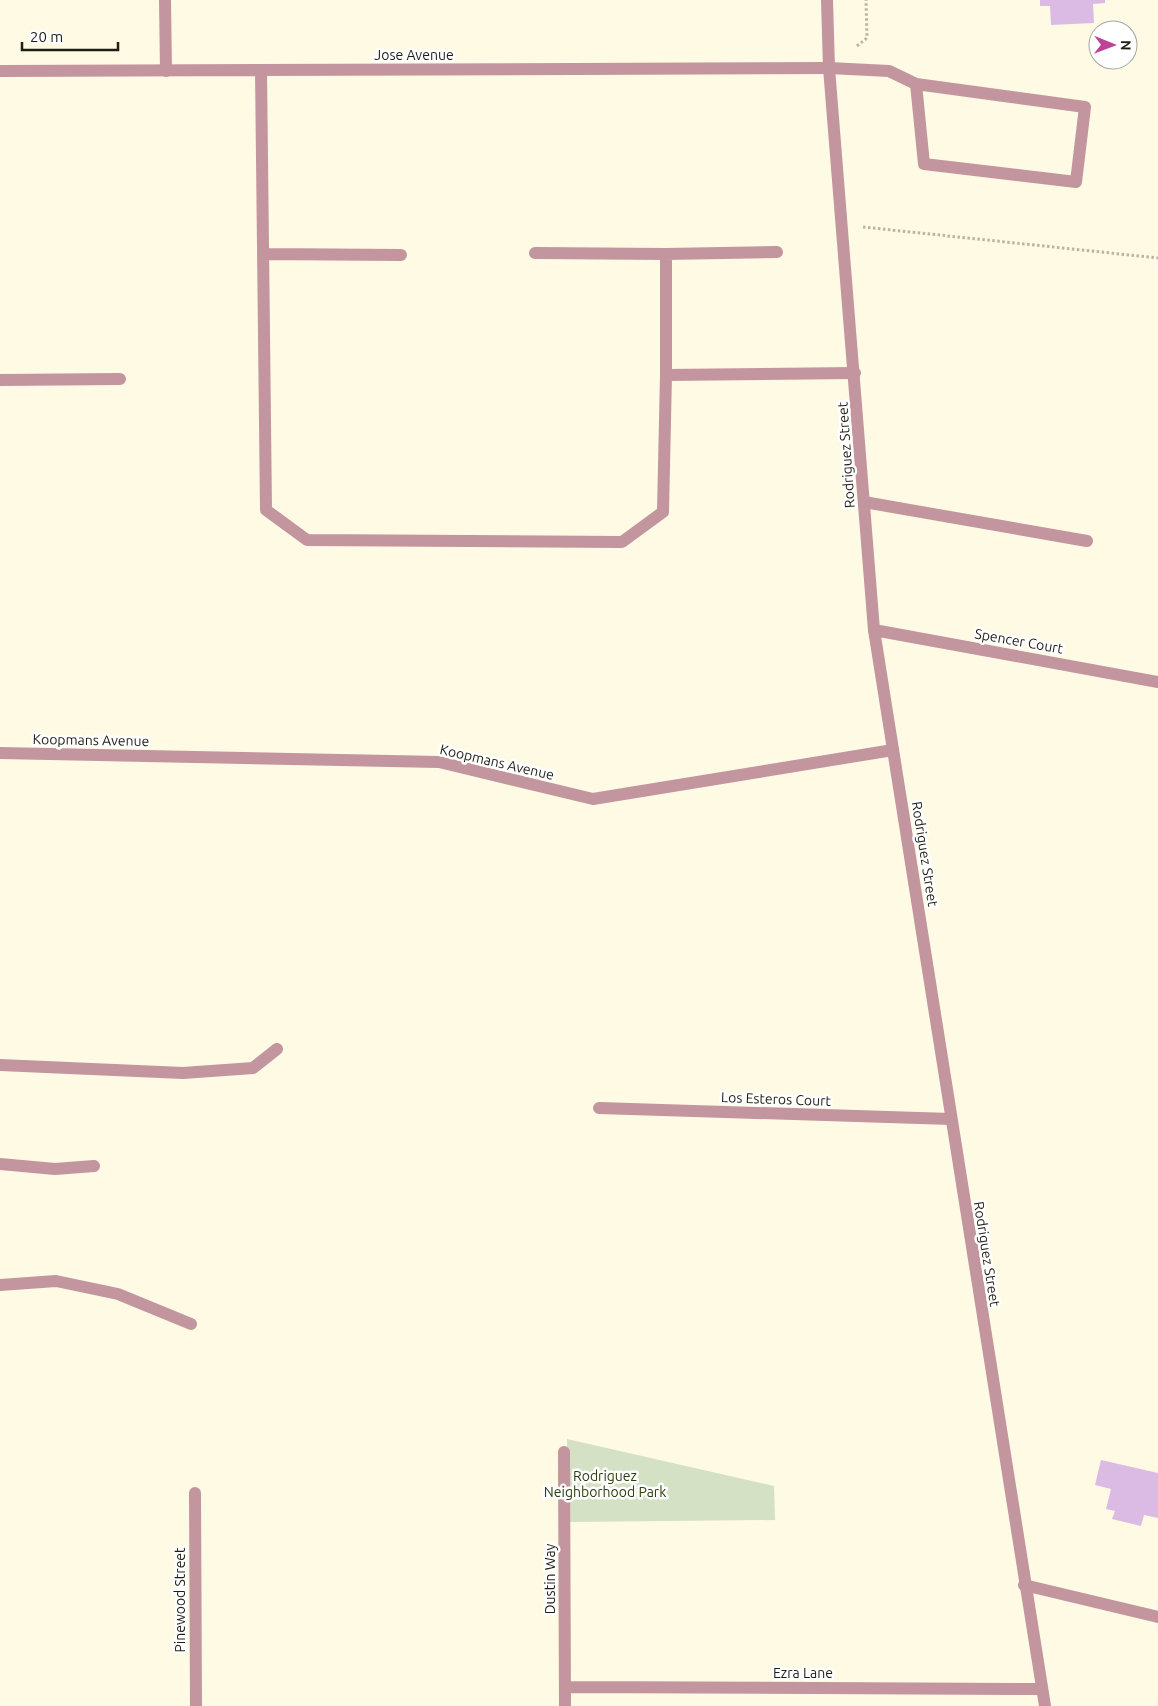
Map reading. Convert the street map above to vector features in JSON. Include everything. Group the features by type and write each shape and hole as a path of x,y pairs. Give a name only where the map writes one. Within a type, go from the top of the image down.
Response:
{"street":[{"path":"165,0 166,71"},
{"name":"Rodriguez Street","path":"827,0 829,68 843,224 874,630 1024,1585 1045,1706"},
{"name":"Jose Avenue","path":"0,71 829,68 888,71 916,84 1085,108 1076,182 924,164 916,84"},
{"path":"261,70 266,510 307,540 622,542 663,512 666,254"},
{"path":"535,253 666,254 777,252"},
{"path":"263,254 400,255"},
{"path":"666,376 854,373"},
{"path":"0,380 120,379"},
{"path":"864,502 1087,541"},
{"name":"Spencer Court","path":"874,630 1158,682"},
{"name":"Koopmans Avenue","path":"0,753 438,762 593,799 893,750"},
{"path":"0,1065 183,1073 253,1068 277,1049"},
{"name":"Los Esteros Court","path":"599,1108 951,1119"},
{"path":"0,1164 55,1169 94,1166"},
{"path":"0,1285 56,1281 118,1294 191,1324"},
{"name":"Dustin Way","path":"564,1452 565,1706"},
{"name":"Pinewood Street","path":"195,1493 196,1706"},
{"path":"1024,1585 1158,1617"},
{"name":"Ezra Lane","path":"565,1687 1042,1689"}],"path":[{"path":"829,68 867,38 866,0"},
{"path":"843,224 884,230 1158,258"}],"green space":[{"name":"Rodriguez Neighborhood Park","path":"567,1439 774,1486 775,1520 568,1522"}],"building":[{"path":"1040,0 1105,0 1105,3 1093,4 1094,20 1088,20 1088,23 1051,25 1050,6 1040,6"},
{"path":"1101,1460 1158,1473 1158,1518 1144,1515 1141,1526 1112,1519 1115,1511 1106,1509 1111,1489 1095,1485"}]}
